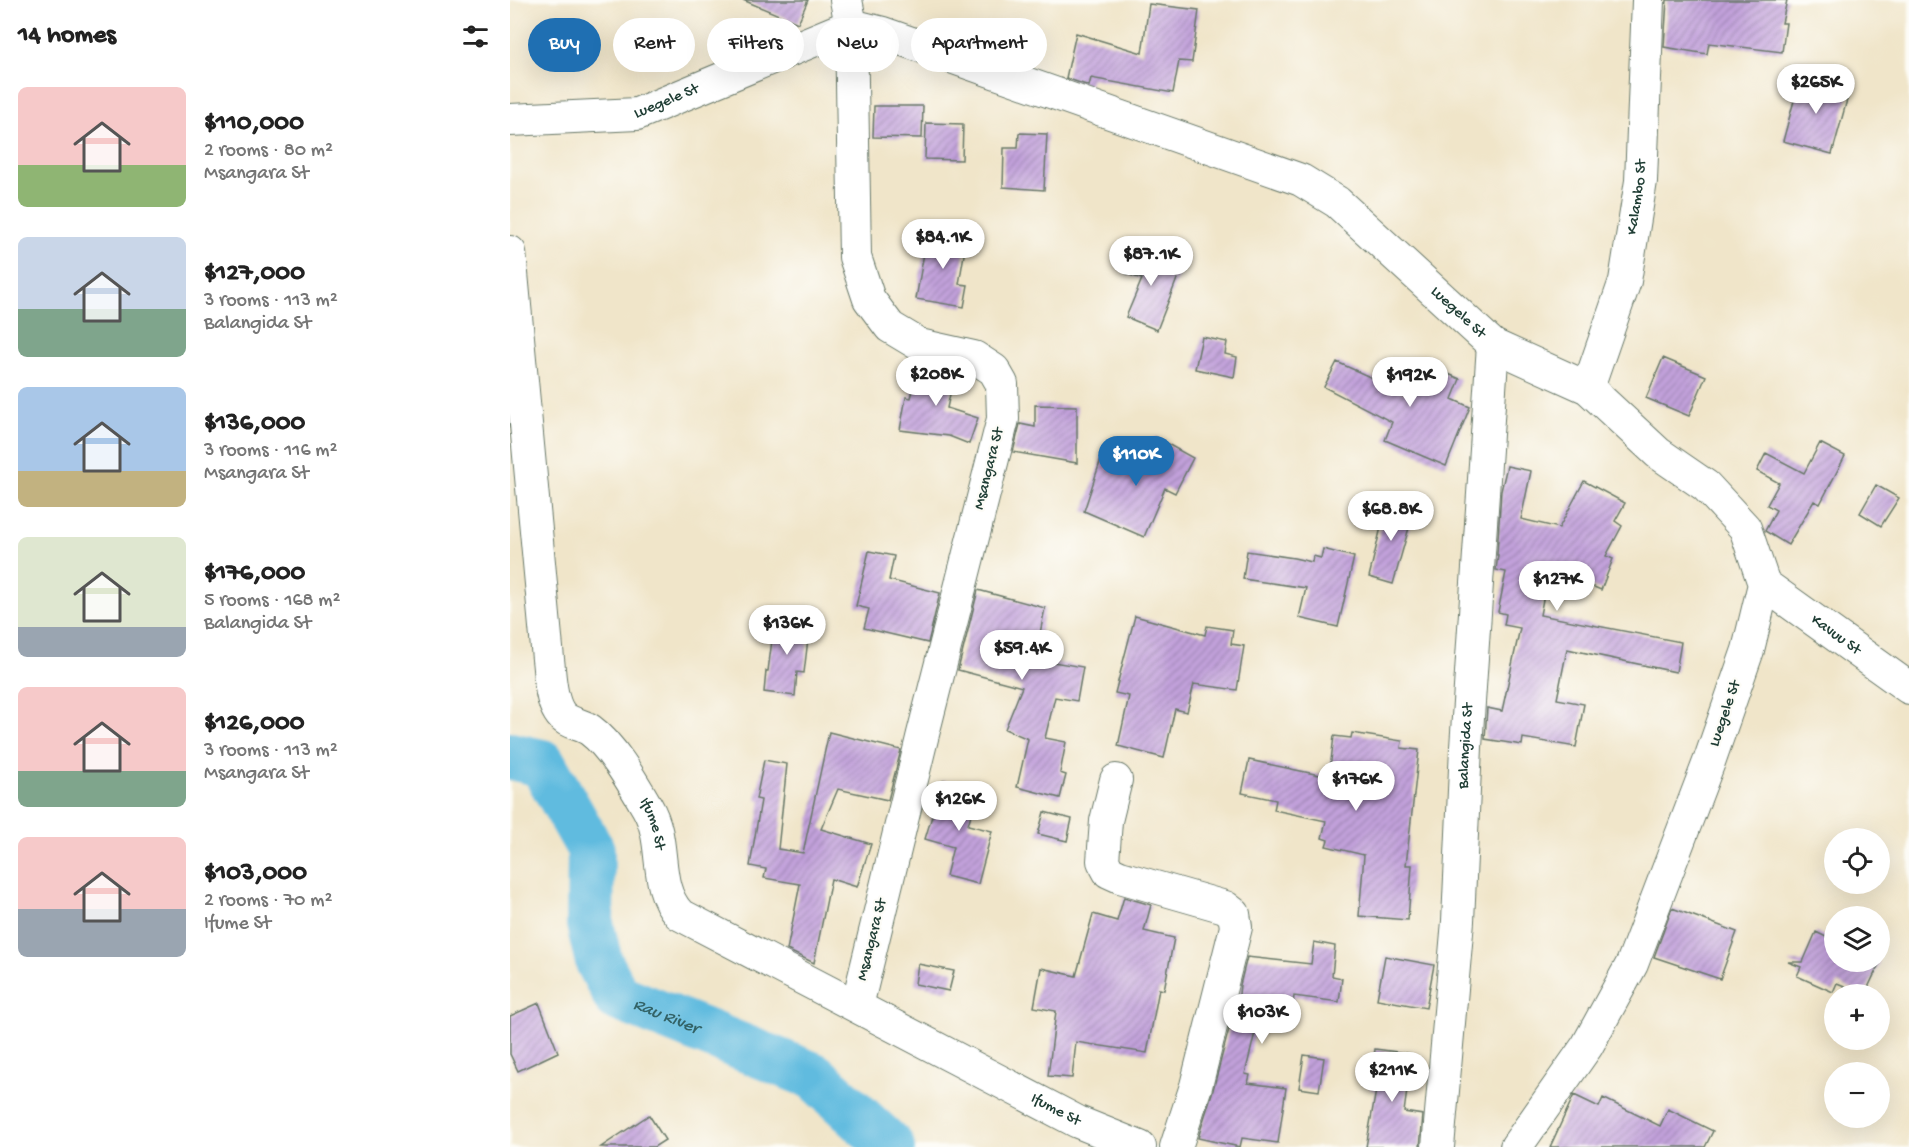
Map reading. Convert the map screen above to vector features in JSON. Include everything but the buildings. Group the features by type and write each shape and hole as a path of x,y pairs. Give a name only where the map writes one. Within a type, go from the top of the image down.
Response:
{"street":[{"name":"Kalambo St","path":"1588,387 1625,281 1641,181 1648,0"},
{"name":"Luegele St","path":"510,120 637,114 849,13 883,33 1301,180 1337,202 1493,345 1588,387 1658,453 1706,486 1745,528 1764,584 1748,650 1709,762 1632,964 1587,1046 1516,1147"},
{"name":"Msangara St","path":"849,13 855,257 869,299 890,327 920,345 974,357 994,370 1002,384 1003,419 857,1006"},
{"name":"Ifume St","path":"510,252 548,659 554,700 559,713 570,723 589,730 609,748 648,808 657,828 663,885 670,904 679,914 1078,1122 1140,1147"},
{"name":"Balangida St","path":"1438,1147 1458,921 1466,747 1493,345"},
{"name":"Kavuu St","path":"1764,584 1909,688"},
{"path":"1116,780 1106,821 1103,861 1109,872 1225,907 1234,914 1236,927 1196,1086 1176,1147"}],"waterway":[{"name":"Rau River","path":"510,756 542,763 591,850 590,924 599,962 617,997 814,1076 891,1147"}]}
